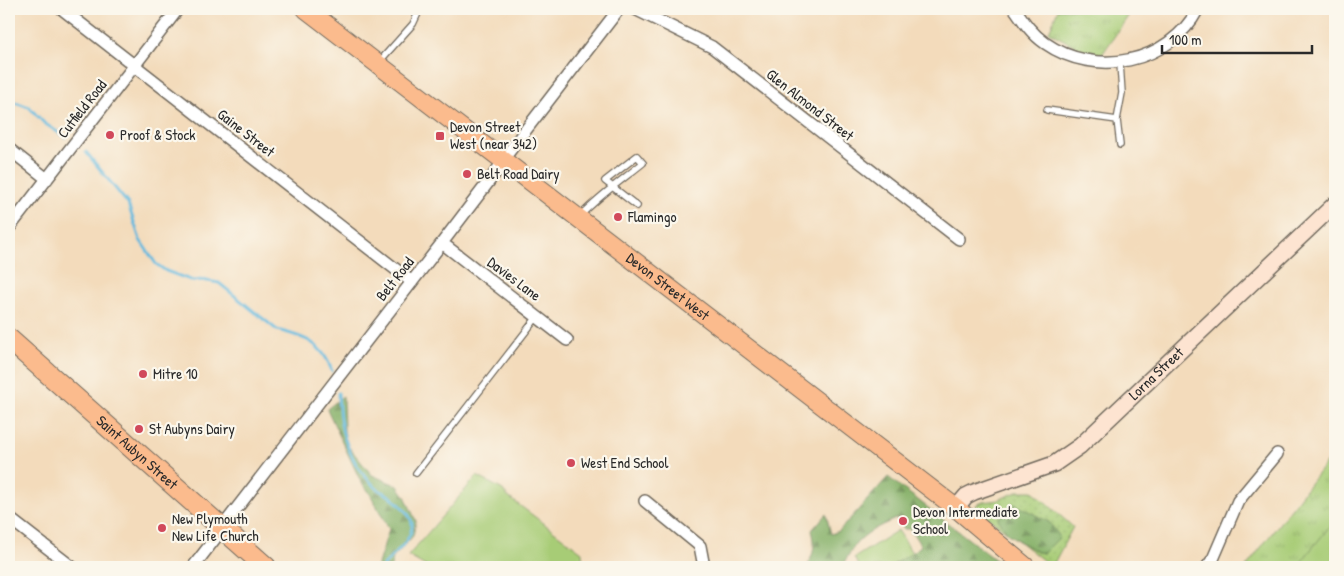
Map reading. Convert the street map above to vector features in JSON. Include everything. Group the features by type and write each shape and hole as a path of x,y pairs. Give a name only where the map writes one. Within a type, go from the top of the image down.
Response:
{"highway":[{"name":"Saint Aubyn Street","path":"9,339 266,567"}],"main road":[{"name":"Devon Street West","path":"306,9 956,508 1026,567"}],"street":[{"name":"Gaine Street","path":"62,9 412,282"},
{"name":"Cutfield Road","path":"9,228 178,9"},
{"name":"Belt Road","path":"193,567 620,9"},
{"name":"Glen Almond Street","path":"635,9 712,47 959,239"},
{"path":"1015,9 1034,34 1063,54 1080,60 1102,63 1120,62 1142,56 1164,45 1186,27 1198,9"},
{"path":"9,149 47,179"},
{"name":"Lorna Street","path":"956,508 966,496 974,492 1054,464 1080,446 1335,204"},
{"name":"Davies Lane","path":"442,243 567,340"},
{"path":"1207,567 1213,559 1238,501 1277,454"},
{"path":"645,501 700,546 704,567"},
{"path":"9,518 72,567"}],"lane":[{"path":"378,64 413,24 420,9"},
{"path":"1120,62 1122,93 1117,120 1120,144"},
{"path":"1047,110 1117,120"},
{"path":"579,218 613,188 643,163 637,156 605,181 613,188 637,206"},
{"path":"416,473 538,316"}],"green space":[{"path":"1058,9 1133,9 1099,59 1049,32"},
{"path":"343,396 344,431 347,445 372,475 398,486 405,496 416,521 413,536 393,558 391,567 377,567 389,529 369,492 361,482 327,409"},
{"path":"1335,451 1335,567 1246,567"},
{"path":"477,476 503,490 507,496 582,552 583,567 427,567 408,556"},
{"name":"Devon Intermediate School","path":"888,477 1005,567 891,567 921,546 910,529 903,529 902,521 898,518 864,536 852,549 843,567 807,567 814,549 812,530 826,514 831,534 839,531"},
{"path":"1019,491 1033,491 1073,527 1052,567 977,509 976,505 983,502 998,500"},
{"path":"1015,504 1049,522 1060,537 1044,553 1037,552 1008,534 998,519"},
{"path":"1330,526 1335,530 1335,567 1297,567"},
{"path":"898,530 912,553 889,567 860,567 854,558"}],"waterway":[{"path":"9,101 29,107 44,123 65,137"},
{"path":"86,152 128,204 140,240 156,264 166,271 193,281 202,280 219,283 277,330 304,338 318,347 328,361 332,371"},
{"path":"338,393 339,414 343,431 348,448 357,466 378,490 402,506 411,519 412,527 408,539 383,567"}],"place":[{"name":"Proof & Stock","path":"110,135"},
{"name":"Devon Street West (near 342)","path":"440,136"},
{"name":"Belt Road Dairy","path":"467,174"},
{"name":"Flamingo","path":"618,217"},
{"name":"Mitre 10","path":"143,374"},
{"name":"St Aubyns Dairy","path":"139,429"},
{"name":"West End School","path":"571,463"},
{"name":"Devon Intermediate School","path":"903,521"},
{"name":"New Plymouth New Life Church","path":"162,528"}]}
